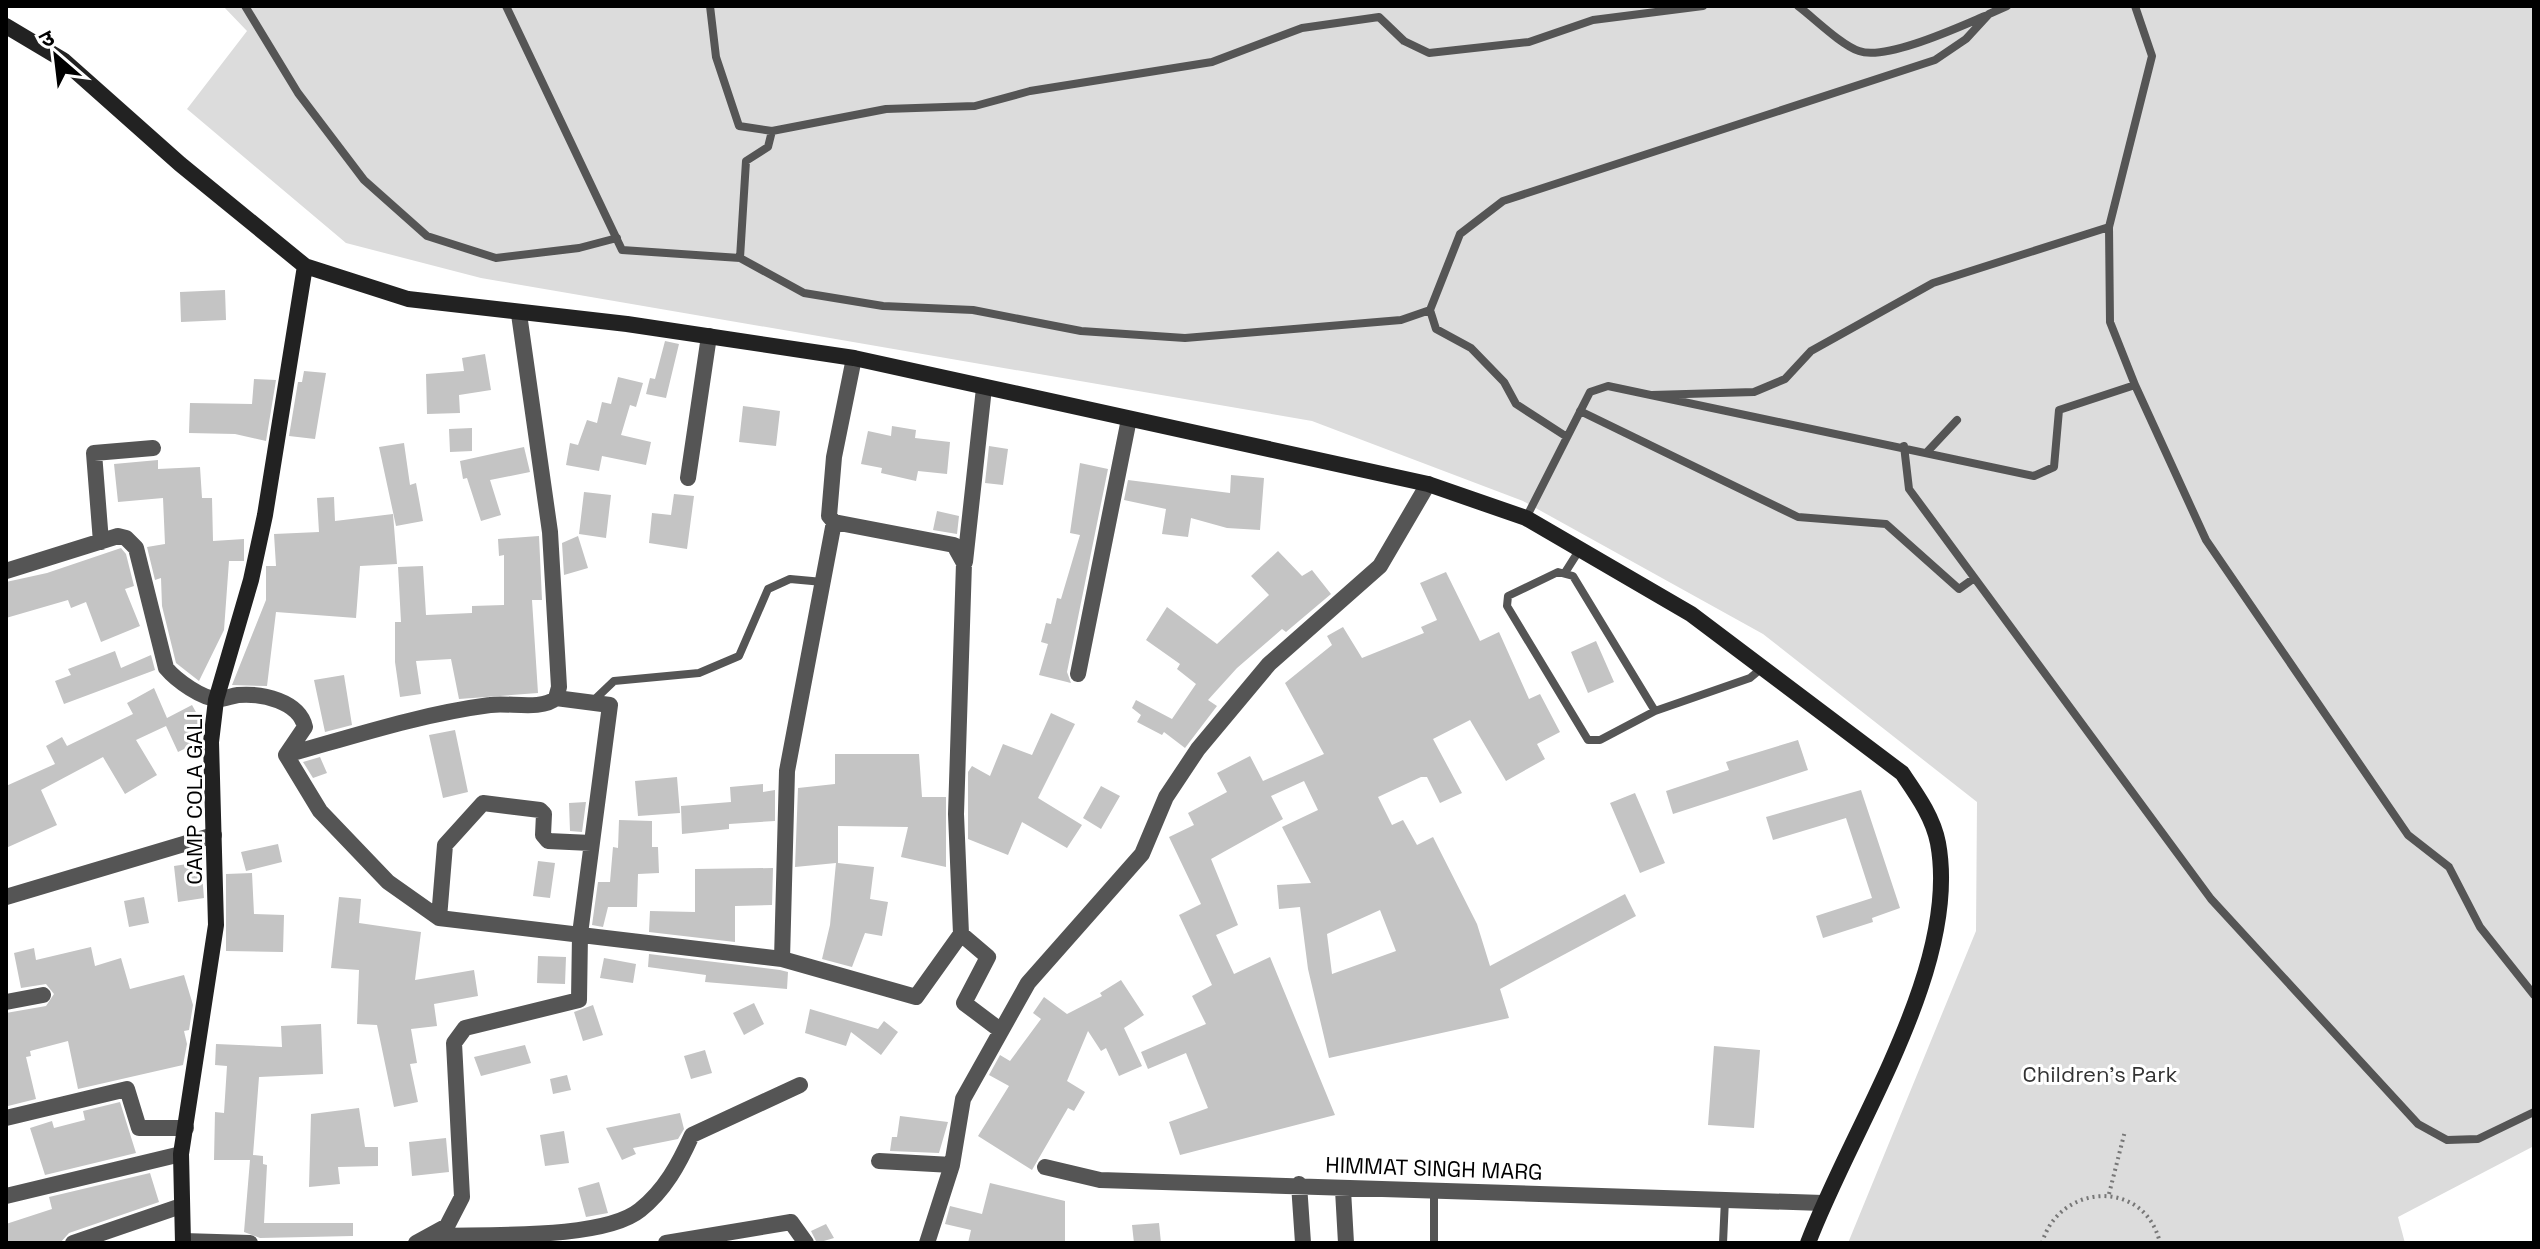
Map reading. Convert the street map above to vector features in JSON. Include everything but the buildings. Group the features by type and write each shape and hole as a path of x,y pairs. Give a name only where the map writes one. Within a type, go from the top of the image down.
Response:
{"street":[{"path":"6,26 63,60 180,164 305,266 408,299 709,336 854,358 1428,484 1526,518 1691,614 1902,773 1925,807 1937,841 1941,877 1938,919 1927,965 1871,1105 1823,1203 1808,1243"},
{"name":"CAMP COLA GALI","path":"183,1242 181,1154 216,925 211,742 216,700 251,580 265,515 305,266"},
{"path":"519,314 550,532 559,687 556,698"},
{"path":"688,478 709,336"},
{"path":"782,959 787,771 834,522 828,511 834,457 854,358"},
{"path":"286,755 320,811 388,882 439,918 782,959 916,997 961,934 956,814 964,563 984,388"},
{"path":"1078,674 1129,419"},
{"path":"101,542 94,453 153,448"},
{"path":"927,1243 952,1165 963,1099 1028,983 1142,854 1166,797 1198,749 1269,664 1380,566 1428,484"},
{"path":"834,522 954,545 964,563"},
{"path":"6,571 118,536 133,542 166,668 174,678 216,700 240,695 291,704 301,712 305,727 286,755"},
{"path":"286,755 433,714 493,704 543,703 556,698 610,705 580,934 579,1000 465,1028 455,1037 462,1197 447,1226 416,1243"},
{"path":"439,918 445,845 483,803 540,810 544,814 543,835 548,841 591,843"},
{"path":"6,897 214,835"},
{"path":"961,934 988,957 964,1003 1000,1030"},
{"path":"6,1002 43,995"},
{"path":"433,1236 600,1236 639,1211 676,1172 692,1135 800,1085"},
{"path":"6,1118 127,1089 139,1128 186,1128"},
{"path":"6,1196 181,1154"},
{"path":"879,1161 952,1165"},
{"name":"HIMMAT SINGH MARG","path":"1045,1167 1100,1180 1823,1203"},
{"path":"1299,1184 1303,1243"},
{"path":"1343,1190 1346,1243"},
{"path":"73,1243 181,1206"},
{"path":"666,1243 791,1222 806,1243"},
{"path":"183,1242 250,1243"}],"lane":[{"path":"245,6 298,93 364,180 427,236 496,258 579,248 617,238"},
{"path":"506,6 622,250 740,258 804,293 883,306 973,310 1081,331 1185,338 1401,320 1430,310"},
{"path":"710,6 716,57 739,126 772,131 886,109 975,106 1030,91 1212,62 1302,28 1379,17 1404,41 1429,53 1529,42 1593,20 1703,6"},
{"path":"1798,6 1859,51 1878,53 1949,32 2007,6"},
{"path":"2127,6 2135,10 2152,56 2109,227 2110,322 2135,385 2206,540 2408,835 2449,867 2480,927 2534,995"},
{"path":"1567,437 1516,404 1504,382 1471,348 1436,329 1430,310 1460,234 1503,201 1935,60 1966,39 1989,14"},
{"path":"740,258 746,161 768,147 772,131"},
{"path":"1652,395 1754,392 1785,379 1811,351 1933,283 2109,227"},
{"path":"1526,518 1590,392 1608,386 1928,451 2034,476 2045,474 2054,467 2059,410 2135,385"},
{"path":"1580,411 1798,517 1886,524 1959,589 1973,579"},
{"path":"1928,451 1957,420"},
{"path":"1904,446 1909,489 2211,899 2418,1124 2447,1140 2478,1139 2534,1112"},
{"path":"1580,549 1566,571 1508,596 1507,606 1588,740 1600,740 1655,711 1750,678 1762,668"},
{"path":"1566,571 1573,576 1655,711"},
{"path":"592,702 614,681 699,673 739,656 768,589 790,579 823,582"},
{"path":"1434,1192 1434,1243"},
{"path":"1723,1243 1725,1199"}],"path":[{"path":"2109,1194 2125,1131"},
{"path":"2042,1243 2055,1220 2074,1204 2091,1196 2109,1194 2127,1200 2146,1216 2160,1243"}],"green space":[{"name":"Children's Park","path":"223,6 2534,6 2534,1146 2398,1217 2405,1243 1848,1243 1976,931 1977,802 1763,634 1523,501 1312,421 481,278 346,243 187,109 247,31"}]}
